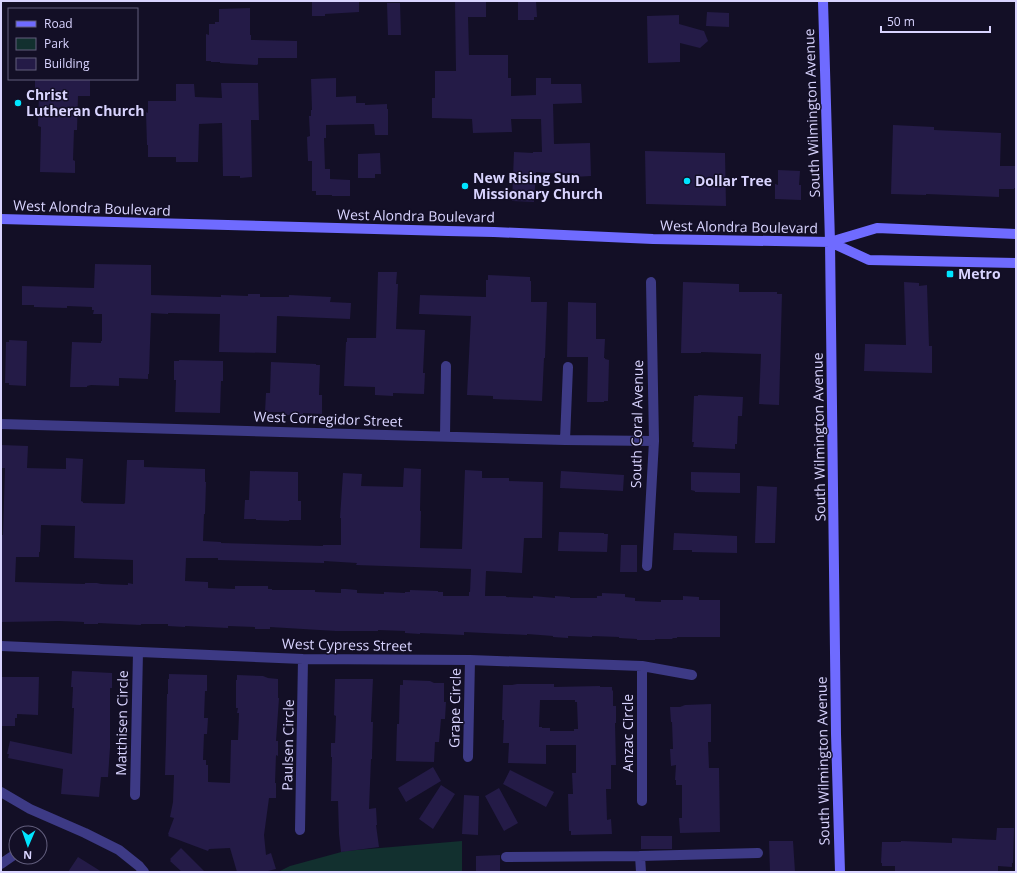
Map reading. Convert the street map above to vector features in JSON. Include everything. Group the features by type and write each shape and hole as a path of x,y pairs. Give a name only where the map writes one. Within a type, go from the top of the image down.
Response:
{"main road":[{"name":"South Wilmington Avenue","path":"823,1 830,242 836,734 840,872"},
{"name":"West Alondra Boulevard","path":"1,219 494,232 653,240 830,242 877,228 1016,234"},
{"name":"West Alondra Boulevard","path":"830,242 869,260 1016,263"}],"street":[{"name":"South Coral Avenue","path":"647,566 654,441 651,282"},
{"path":"445,436 446,366"},
{"path":"565,440 568,367"},
{"name":"West Corregidor Street","path":"1,424 565,440 654,441"},
{"name":"West Cypress Street","path":"1,646 303,659 470,660 642,666 692,675"},
{"name":"Matthisen Circle","path":"135,795 138,652"},
{"name":"Paulsen Circle","path":"300,830 303,659"},
{"name":"Grape Circle","path":"468,757 470,660"},
{"name":"Anzac Circle","path":"642,666 642,801"},
{"path":"1,792 30,809 85,833 119,850 139,866 144,872"},
{"path":"506,858 758,853"},
{"path":"640,856 641,872"}],"green space":[{"path":"462,841 462,872 278,872 290,866 345,851"}],"building":[{"path":"312,1 359,1 359,12 312,16"},
{"path":"455,1 486,2 486,17 468,17 469,55 508,55 508,78 511,78 511,96 536,95 536,78 551,78 551,84 581,84 582,103 553,104 554,144 590,143 591,176 573,177 573,173 561,174 536,172 534,202 512,201 514,152 542,152 541,119 511,119 512,132 473,133 472,119 432,118 432,98 435,98 435,71 456,71"},
{"path":"518,1 536,1 537,17 534,17 534,20 518,20"},
{"path":"387,3 400,3 401,35 388,35"},
{"path":"250,8 251,40 297,41 297,58 258,58 257,65 206,61 206,34 209,35 209,24 219,22 219,9"},
{"path":"707,12 729,13 729,27 706,26"},
{"path":"679,15 679,24 704,31 708,41 700,48 680,43 680,62 648,63 647,16"},
{"path":"336,78 336,97 356,96 356,103 365,103 365,105 387,104 388,109 388,135 375,135 374,124 326,125 326,138 324,138 325,169 330,169 330,179 350,180 350,196 316,195 316,191 312,191 312,161 308,161 307,137 310,136 309,116 311,116 312,110 311,79"},
{"path":"35,80 90,80 90,96 78,96 77,130 74,130 73,160 75,161 75,173 40,172 41,127 38,126 39,92 35,92"},
{"path":"221,83 258,83 259,120 251,120 252,177 240,178 240,176 223,176 222,123 199,124 198,162 176,162 176,157 148,157 146,112 148,113 148,101 176,101 176,84 194,84 195,97 222,98"},
{"path":"893,125 934,127 934,130 1001,133 1000,166 1016,166 1016,188 999,189 999,197 891,194"},
{"path":"645,151 725,153 726,206 646,204"},
{"path":"380,153 381,174 375,174 375,178 358,178 358,154"},
{"path":"778,170 800,171 799,185 801,185 801,200 775,199 775,184 778,185"},
{"path":"95,264 151,265 151,295 221,297 221,295 248,296 248,294 260,294 260,297 289,297 289,295 331,297 330,302 351,303 350,319 277,316 276,353 219,352 220,314 151,313 148,379 119,378 119,386 91,385 87,387 70,387 72,342 101,343 102,314 93,314 94,310 92,310 92,307 67,306 67,308 22,305 22,286 94,288"},
{"path":"378,272 397,272 396,284 398,284 396,329 425,330 423,373 425,373 424,394 393,393 393,396 375,395 375,387 344,386 347,338 376,338"},
{"path":"488,275 530,277 531,302 547,302 542,401 493,399 493,396 467,395 471,316 419,314 420,295 486,297 486,280 488,280"},
{"path":"683,282 739,284 739,292 777,292 777,294 782,294 779,405 759,404 761,354 701,352 681,353"},
{"path":"904,282 919,283 919,286 927,285 929,346 932,346 932,373 864,371 865,344 906,345"},
{"path":"568,302 596,303 596,339 605,339 604,358 609,360 608,401 587,402 588,357 567,357"},
{"path":"9,340 27,341 26,386 9,385 9,383 5,383 6,342 9,342"},
{"path":"174,361 223,361 220,413 175,412 176,380 174,380"},
{"path":"271,362 320,365 319,395 322,395 322,414 303,413 303,415 284,415 284,412 265,412 266,393 270,393"},
{"path":"694,396 743,397 742,416 738,416 737,444 735,444 735,449 693,447"},
{"path":"1,445 28,446 27,468 66,469 66,458 83,459 81,501 83,503 124,504 127,460 144,460 144,467 205,469 206,482 203,541 221,543 323,546 341,545 340,518 343,473 362,474 361,486 403,487 404,468 421,469 420,548 462,549 465,470 482,471 482,478 509,478 509,481 543,482 542,538 524,538 522,573 486,571 485,596 533,598 533,596 555,598 555,596 570,598 597,598 597,596 602,596 602,593 625,594 625,597 635,598 635,601 661,602 661,600 683,600 683,596 699,597 699,600 720,600 720,637 677,637 672,639 637,640 619,637 568,636 568,638 527,634 464,632 464,635 420,634 405,633 405,631 378,630 336,631 270,627 270,629 255,629 255,627 228,626 228,628 185,627 168,626 168,624 84,624 84,622 59,621 1,622 1,535 3,535 5,468 1,468","holes":["41,525 75,526 74,558 133,560 133,584 15,582 16,557 39,557","186,558 324,563 324,561 357,563 356,565 471,569 470,592 469,596 443,596 443,592 438,591 410,590 410,592 405,593 384,592 384,594 357,593 357,590 346,589 341,589 341,593 315,592 315,590 272,590 268,589 268,586 235,586 235,589 208,588 208,582 185,581"]},
{"path":"250,471 298,472 298,501 301,501 301,520 289,521 244,519 245,500 249,500"},
{"path":"561,471 624,475 623,491 560,488"},
{"path":"691,472 740,473 740,493 695,492 691,490"},
{"path":"757,486 777,487 775,543 755,543"},
{"path":"559,532 608,534 607,552 558,551"},
{"path":"674,533 737,536 737,553 673,550"},
{"path":"621,545 637,545 637,572 620,572"},
{"path":"72,671 112,673 112,688 110,688 110,748 108,777 101,777 99,797 61,794 63,769 8,758 9,754 7,754 10,741 72,754 74,708 72,708"},
{"path":"169,674 207,675 204,718 208,718 207,734 204,734 203,760 206,760 206,765 208,765 208,782 230,783 231,740 238,740 239,713 237,713 238,708 236,708 237,675 263,676 278,679 279,698 276,741 278,741 278,756 276,755 276,798 269,798 264,835 266,855 271,853 276,869 264,872 237,872 230,848 209,849 208,851 168,836 174,818 170,817 173,802 174,775 165,775 167,694"},
{"path":"1,677 39,677 38,715 17,714 17,718 15,718 15,726 2,726"},
{"path":"335,679 373,679 371,722 373,722 372,759 369,809 376,808 376,825 379,847 341,852 338,801 331,801 331,743 335,743 336,716 334,715"},
{"path":"403,680 444,683 444,702 446,702 445,719 441,719 439,742 435,742 434,762 396,761 400,685 403,685"},
{"path":"554,684 554,687 612,687 613,706 616,706 616,765 611,765 611,789 606,789 607,820 611,819 612,834 571,835 571,831 569,831 568,794 573,794 572,773 576,773 576,745 546,745 546,764 508,763 509,743 503,743 503,685","holes":["540,700 575,700 575,702 577,702 578,729 574,729 574,731 550,731 550,728 539,727"]},
{"path":"711,704 711,742 708,742 709,768 719,768 720,832 680,833 679,818 682,818 682,785 676,785 676,765 671,766 670,749 673,749 670,707"},
{"path":"433,767 441,781 406,802 398,788"},
{"path":"510,770 554,792 546,807 503,784"},
{"path":"441,785 455,794 433,829 419,819"},
{"path":"499,788 518,823 504,831 485,796"},
{"path":"464,795 479,796 478,835 462,834"},
{"path":"997,828 1014,828 1012,867 998,866 998,872 895,872 895,866 882,866 881,863 882,842 901,841 952,843 952,838 996,840"},
{"path":"641,836 672,836 672,849 641,849"},
{"path":"769,841 793,841 795,872 770,872"},
{"path":"181,848 205,872 182,872 170,861 170,859"},
{"path":"500,855 500,872 476,872 476,856"},
{"path":"78,857 102,872 68,872"}],"place":[{"name":"Christ Lutheran Church","path":"18,103"},
{"name":"Dollar Tree","path":"687,181"},
{"name":"New Rising Sun Missionary Church","path":"465,186"},
{"name":"Metro","path":"950,274"}]}
